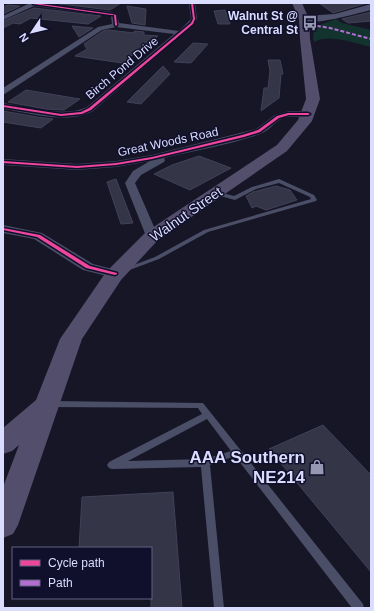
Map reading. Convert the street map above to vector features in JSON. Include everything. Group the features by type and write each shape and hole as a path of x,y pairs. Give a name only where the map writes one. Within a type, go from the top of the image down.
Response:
{"main road":[{"name":"Walnut Street","path":"3,525 71,339 115,274 152,236 282,148 305,121 313,99 305,39 304,19 297,3"},
{"path":"3,444 46,404"}],"street":[{"path":"3,18 35,3 115,15 116,25"},
{"name":"Birch Pond Drive","path":"3,106 61,115 82,113 90,109 192,23 194,19 192,3"},
{"path":"304,19 335,17 371,7"},
{"path":"3,92 100,28 116,25 180,33"},
{"name":"Great Woods Road","path":"3,162 77,167 116,164 173,153 259,131 278,117 289,114 308,114"},
{"path":"152,236 130,183 137,173 173,153"},
{"path":"3,229 38,236 88,266 115,274"}],"lane":[{"path":"115,274 157,258 206,231 314,200 312,196 279,181 254,188 236,198 215,194"},
{"path":"46,404 200,405 359,608"},
{"path":"208,415 112,465 206,464 237,452"},
{"path":"206,464 219,608"}],"green space":[{"path":"336,19 342,23 371,30 371,47 334,39 315,42 313,39 314,27"}],"building":[{"path":"53,3 121,3 110,10"},
{"path":"319,3 367,3 333,13"},
{"path":"8,5 20,6 3,14 3,7"},
{"path":"127,6 146,9 145,25 132,23"},
{"path":"34,8 101,16 88,24 31,18 20,24 13,23 3,28 3,21"},
{"path":"225,10 230,24 218,24 214,11"},
{"path":"371,12 371,21 348,23 342,19"},
{"path":"72,26 93,28 79,37"},
{"path":"108,30 135,33 134,31 144,32 144,35 158,36 143,48 142,56 139,50 122,63 75,56 87,49 84,44 103,31"},
{"path":"193,43 208,44 191,63 174,62"},
{"path":"268,60 280,60 283,74 281,74 279,98 261,111 264,88 268,88 270,71"},
{"path":"163,66 170,74 141,104 127,102"},
{"path":"26,90 80,99 64,110 46,109 8,102"},
{"path":"3,111 53,119 41,128 3,122"},
{"path":"199,156 231,168 190,190 154,174 172,165"},
{"path":"116,179 133,223 121,224 107,182"},
{"path":"276,186 290,190 297,200 266,210 256,206 252,208 246,196 253,192"},
{"path":"323,425 371,475 371,572 269,449"},
{"path":"173,492 182,608 151,608 152,547 79,547 82,497"}],"marked path":[{"path":"305,24 330,28 371,39"}],"cycle path":[{"path":"3,106 61,115 82,113 90,109 192,23 194,19 192,3"},
{"path":"34,4 115,15 116,25"},
{"path":"3,162 77,167 116,164 152,158 243,136 259,131 278,117 289,114 308,114"},
{"path":"3,229 38,236 88,267 115,274"}],"place":[{"name":"Walnut St @ Central St","path":"310,23"},
{"name":"AAA Southern NE214","path":"317,467"}]}
